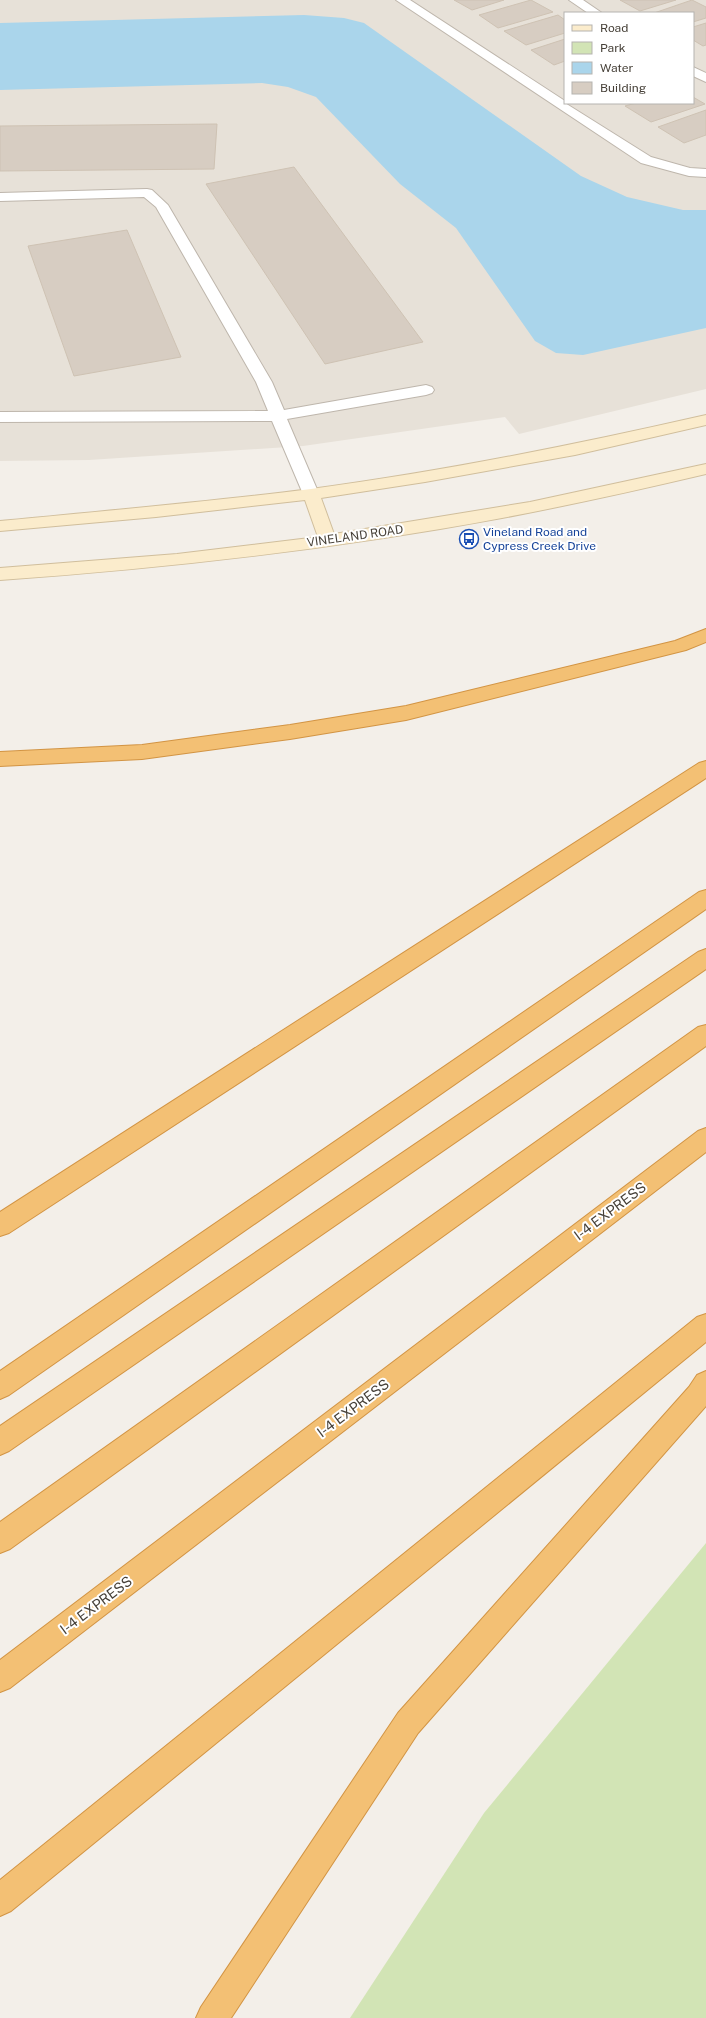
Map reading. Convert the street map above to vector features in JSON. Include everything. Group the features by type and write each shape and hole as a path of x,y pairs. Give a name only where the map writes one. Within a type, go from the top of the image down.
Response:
{"highway":[{"path":"0,759 142,752 290,732 406,714 680,646 706,635"},
{"path":"0,1225 706,768"},
{"path":"0,1386 706,898"},
{"path":"0,1442 706,958"},
{"path":"0,1539 706,1034"},
{"name":"I-4 EXPRESS","path":"0,1678 706,1138"},
{"path":"0,1900 706,1326"},
{"path":"212,2018 408,1723 693,1402 706,1384"}],"street":[{"path":"402,0 646,160 668,168 688,172 706,173"},
{"path":"575,0 594,12"},
{"path":"694,72 706,78"},
{"path":"0,197 147,193 161,205 264,382 311,494 328,540"},
{"path":"0,417 278,416 426,390"},
{"path":"0,526 156,512 311,494 425,477 575,450 706,420"},
{"name":"VINELAND ROAD","path":"0,574 164,561 328,540 471,518 614,490 706,469"}],"shaded area":[{"path":"0,0 706,0 706,389 519,434 505,417 303,446 89,460 0,461"}],"green space":[{"path":"706,1543 706,2018 350,2018 484,1813"}],"water":[{"path":"304,15 344,18 364,23 581,176 627,197 683,210 706,210 706,328 583,355 556,353 535,341 456,228 400,184 316,97 288,87 262,83 0,90 0,23"}],"building":[{"path":"454,0 504,0 472,10"},
{"path":"531,0 553,12 498,28 479,15"},
{"path":"620,0 676,0 640,11"},
{"path":"692,0 706,7 706,18 694,22 694,12 657,12"},
{"path":"558,15 564,19 564,33 526,45 504,31"},
{"path":"706,23 706,45 703,46 694,41 694,27"},
{"path":"564,39 564,61 554,65 531,50"},
{"path":"694,98 705,104 651,122 625,106 632,104 694,104"},
{"path":"706,110 706,135 684,143 658,127"},
{"path":"217,124 214,169 0,171 0,126"},
{"path":"294,167 423,342 325,364 206,184"},
{"path":"127,230 181,357 74,376 28,246"}],"place":[{"name":"Vineland Road and Cypress Creek Drive","path":"469,539"}]}
